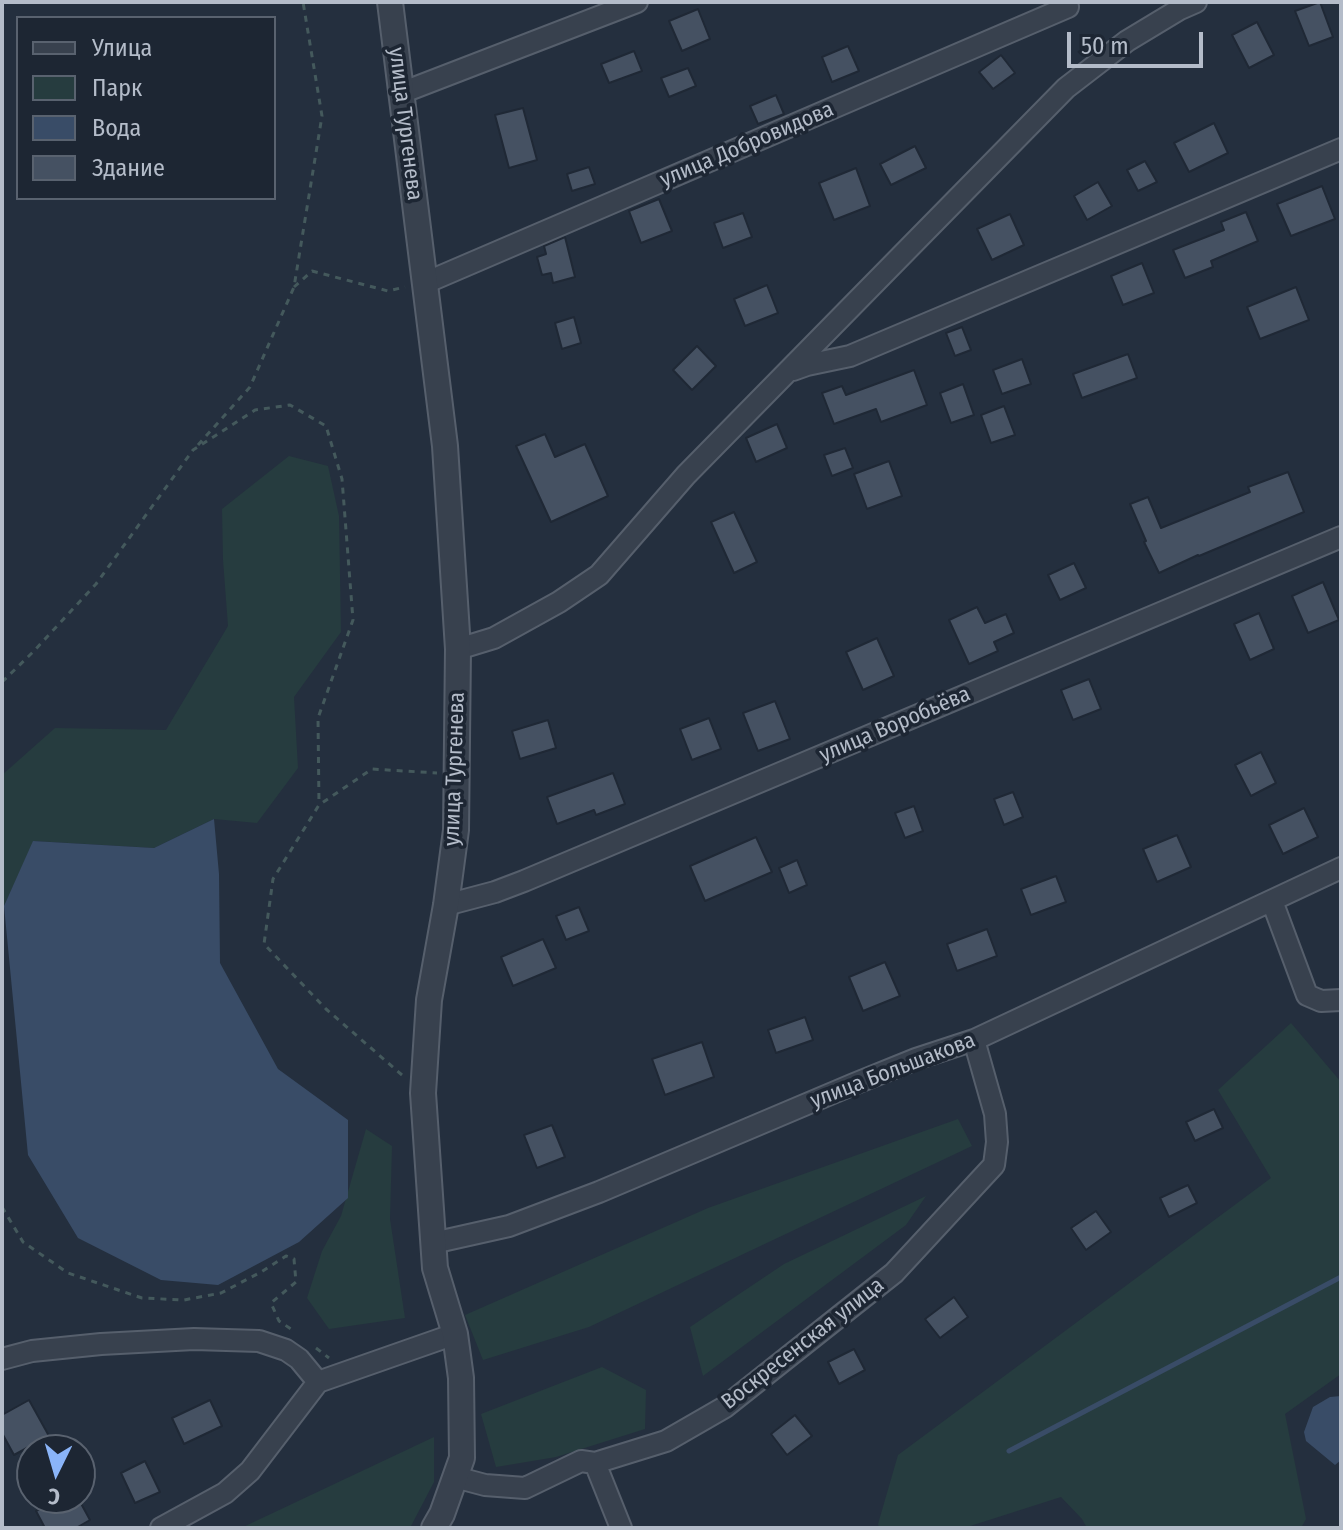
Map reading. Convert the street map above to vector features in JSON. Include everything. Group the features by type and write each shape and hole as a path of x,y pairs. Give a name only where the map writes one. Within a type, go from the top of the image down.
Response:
{"street":[{"name":"улица Тургенева","path":"390,2 445,446 458,649 456,830 429,1000 423,1093 435,1268 455,1334 461,1378 462,1458 434,1528"},
{"path":"401,93 637,2"},
{"path":"458,649 494,638 559,602 599,575 686,475 1066,88 1127,41 1196,2"},
{"name":"улица Добровидова","path":"425,283 1068,7"},
{"path":"787,373 863,351 1341,149"},
{"name":"улица Воробьёва","path":"446,905 495,892 536,876 1341,537"},
{"name":"улица Большакова","path":"433,1243 509,1226 599,1192 916,1059 974,1040 1341,868"},
{"path":"1272,901 1307,995 1321,1001 1341,1000"},
{"name":"Воскресенская улица","path":"455,1477 485,1485 525,1488 581,1461 595,1463 666,1441 725,1407 894,1273 994,1165 997,1142 995,1114 974,1040"},
{"path":"161,1528 225,1493 250,1471 318,1382 455,1334"},
{"path":"2,1359 32,1351 101,1344 194,1339 259,1341 293,1354 318,1382"},
{"path":"595,1463 621,1528"}],"path":[{"path":"2,682 96,584 193,450 250,387 294,287 322,116 303,2"},
{"path":"294,287 312,271 388,291 425,283"},
{"path":"193,450 255,410 290,405 326,426 342,479 353,620 318,718 319,805"},
{"path":"423,1093 326,1009 264,944 273,879 319,805 372,769 456,774"},
{"path":"2,1207 23,1242 68,1273 142,1298 184,1300 221,1293 286,1256 294,1259 296,1282 271,1303 279,1321 300,1336"},
{"path":"311,1343 348,1372"}],"green space":[{"path":"289,456 328,466 339,516 341,632 294,697 298,768 257,823 214,819 154,848 34,841 4,906 2,775 55,728 166,730 228,626 222,509"},
{"path":"1291,1023 1341,1082 1341,1374 1285,1414 1306,1519 1301,1528 1087,1528 1061,1497 964,1528 879,1528 898,1455 1271,1178 1218,1090"},
{"path":"958,1119 972,1146 589,1327 483,1360 465,1315 708,1208"},
{"path":"366,1129 392,1146 390,1219 405,1318 329,1329 307,1298 322,1251 341,1216"},
{"path":"926,1196 906,1225 703,1376 690,1327 784,1264"},
{"path":"602,1367 646,1390 645,1429 556,1457 496,1467 481,1414"},
{"path":"434,1437 434,1482 410,1528 241,1528"}],"water":[{"path":"214,819 219,874 220,963 278,1069 348,1120 348,1198 299,1242 218,1285 161,1280 78,1238 28,1155 4,906 33,841 154,848"},
{"path":"1341,1396 1341,1460 1335,1465 1306,1441 1304,1432 1313,1407 1330,1397"}],"building":[{"path":"1320,2 1333,37 1309,46 1295,11"},
{"path":"698,9 710,39 682,51 669,21"},
{"path":"1257,22 1274,55 1249,68 1232,35"},
{"path":"848,46 859,71 832,82 822,57"},
{"path":"634,51 642,71 609,83 601,64"},
{"path":"1001,55 1015,73 993,89 979,72"},
{"path":"688,68 696,86 669,97 661,78"},
{"path":"776,95 784,114 758,124 750,106"},
{"path":"523,108 537,160 509,168 495,115"},
{"path":"1214,123 1228,153 1189,172 1174,143"},
{"path":"915,146 926,168 891,185 880,164"},
{"path":"1145,161 1157,182 1138,191 1127,170"},
{"path":"589,167 595,184 572,191 567,174"},
{"path":"856,168 870,206 834,220 819,183"},
{"path":"1098,182 1112,206 1087,220 1074,196"},
{"path":"1322,186 1335,219 1291,236 1277,204"},
{"path":"659,199 672,231 641,243 629,211"},
{"path":"1246,212 1258,241 1211,261 1213,267 1185,278 1173,250 1224,230 1221,222"},
{"path":"743,213 752,237 723,248 714,223"},
{"path":"1010,214 1024,245 992,260 977,229"},
{"path":"565,237 575,277 553,283 551,273 542,275 537,257 546,254 544,246"},
{"path":"1142,263 1154,293 1123,305 1111,276"},
{"path":"767,285 778,313 745,326 734,299"},
{"path":"1296,287 1309,320 1260,339 1247,307"},
{"path":"574,317 581,343 562,349 555,323"},
{"path":"962,327 971,350 955,356 946,333"},
{"path":"697,346 716,366 692,390 673,370"},
{"path":"1128,354 1137,378 1082,398 1073,374"},
{"path":"1022,359 1031,384 1002,394 993,370"},
{"path":"914,370 927,405 881,422 876,409 834,424 822,393 842,386 846,395"},
{"path":"963,384 974,415 951,423 940,393"},
{"path":"1004,406 1015,435 991,443 981,415"},
{"path":"777,424 787,448 756,462 746,438"},
{"path":"545,434 555,457 585,444 608,496 551,522 516,446"},
{"path":"845,448 853,468 832,476 824,455"},
{"path":"889,461 902,496 867,509 854,474"},
{"path":"1288,472 1304,512 1159,573 1130,504 1148,497 1161,528 1250,492 1248,487"},
{"path":"734,512 757,562 734,573 711,522"},
{"path":"1074,563 1086,588 1060,600 1048,575"},
{"path":"1323,582 1339,620 1308,633 1292,596"},
{"path":"977,607 985,623 1006,614 1014,633 994,642 998,651 969,664 949,620"},
{"path":"1259,613 1274,649 1250,660 1234,624"},
{"path":"877,638 894,676 863,690 846,652"},
{"path":"1089,679 1101,709 1073,720 1061,690"},
{"path":"775,701 790,739 758,751 743,713"},
{"path":"709,718 721,749 692,760 680,729"},
{"path":"548,720 556,748 520,759 512,731"},
{"path":"1261,752 1276,783 1251,796 1235,765"},
{"path":"613,773 625,804 596,815 594,810 557,824 547,797"},
{"path":"1013,792 1023,817 1004,825 994,799"},
{"path":"914,806 923,831 905,838 895,813"},
{"path":"1304,808 1318,837 1283,854 1269,825"},
{"path":"1177,835 1191,867 1157,882 1143,849"},
{"path":"756,837 772,872 705,901 690,866"},
{"path":"797,860 807,885 789,893 779,868"},
{"path":"1056,876 1066,902 1031,915 1021,889"},
{"path":"579,907 589,931 566,940 556,916"},
{"path":"987,929 997,956 957,971 947,944"},
{"path":"543,939 556,968 513,986 501,957"},
{"path":"885,962 900,996 863,1011 849,977"},
{"path":"805,1017 813,1040 776,1053 768,1030"},
{"path":"702,1042 714,1077 665,1095 652,1059"},
{"path":"1214,1109 1223,1128 1195,1141 1186,1122"},
{"path":"552,1125 565,1157 537,1168 524,1135"},
{"path":"1188,1185 1197,1203 1169,1217 1160,1198"},
{"path":"1096,1211 1111,1232 1086,1250 1071,1228"},
{"path":"954,1297 968,1317 940,1338 925,1319"},
{"path":"854,1349 865,1370 839,1384 828,1362"},
{"path":"29,1400 48,1434 16,1434 14,1455 2,1433 2,1415"},
{"path":"210,1400 222,1426 184,1444 172,1418"},
{"path":"795,1415 812,1436 787,1455 771,1434"},
{"path":"145,1461 160,1492 135,1503 121,1473"},
{"path":"38,1514 87,1514 90,1520 76,1528 45,1528"}],"waterway":[{"path":"1009,1451 1341,1277"}]}
